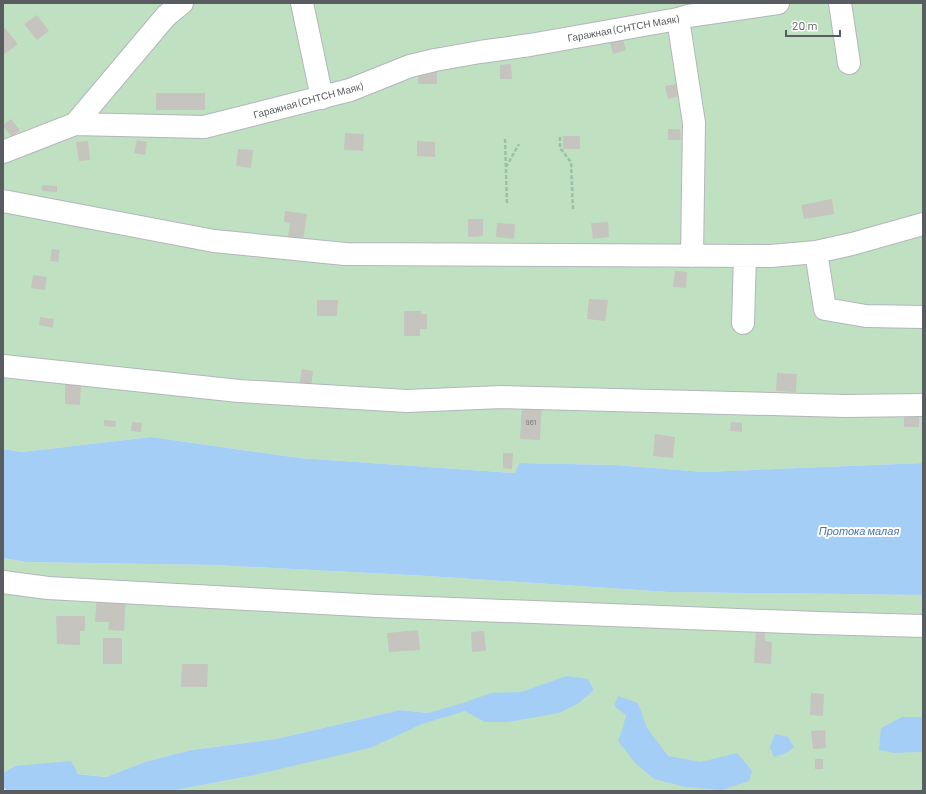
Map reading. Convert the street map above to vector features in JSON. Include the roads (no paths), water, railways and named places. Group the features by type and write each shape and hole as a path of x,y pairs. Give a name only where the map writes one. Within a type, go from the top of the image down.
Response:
{"street":[{"path":"75,124 166,16 182,3"},
{"path":"302,3 322,98"},
{"name":"Гаражная (СНТСН Маяк)","path":"3,152 75,124 204,127 350,90 410,66 434,60 530,45 684,13 778,3"},
{"path":"840,3 848,63"},
{"path":"684,13 694,123 692,256"},
{"path":"3,201 214,241 345,254 771,256 816,252 852,244 923,224"},
{"path":"816,252 825,309 866,316 923,317"},
{"path":"743,323 745,256"},
{"path":"3,366 239,391 407,401 502,397 845,406 923,405"},
{"path":"3,582 48,588 377,606 923,626"}],"water":[{"name":"Протока малая","path":"151,437 299,458 515,473 519,463 615,465 704,472 923,463 923,595 668,592 428,576 214,565 26,562 3,558 3,449 22,452"},
{"path":"567,676 588,679 594,690 579,703 559,713 508,722 485,722 465,711 422,724 370,748 250,776 170,791 7,791 3,787 3,773 15,766 71,761 78,774 106,777 145,762 191,750 276,739 400,710 428,713 491,693 521,692"},
{"path":"618,696 638,703 647,728 668,756 701,762 737,753 752,771 749,781 722,790 685,787 654,779 636,764 618,741 626,715 614,706"},
{"path":"902,717 923,717 923,752 894,753 879,750 881,728"},
{"path":"775,734 788,737 794,747 787,753 774,757 770,747"}]}
